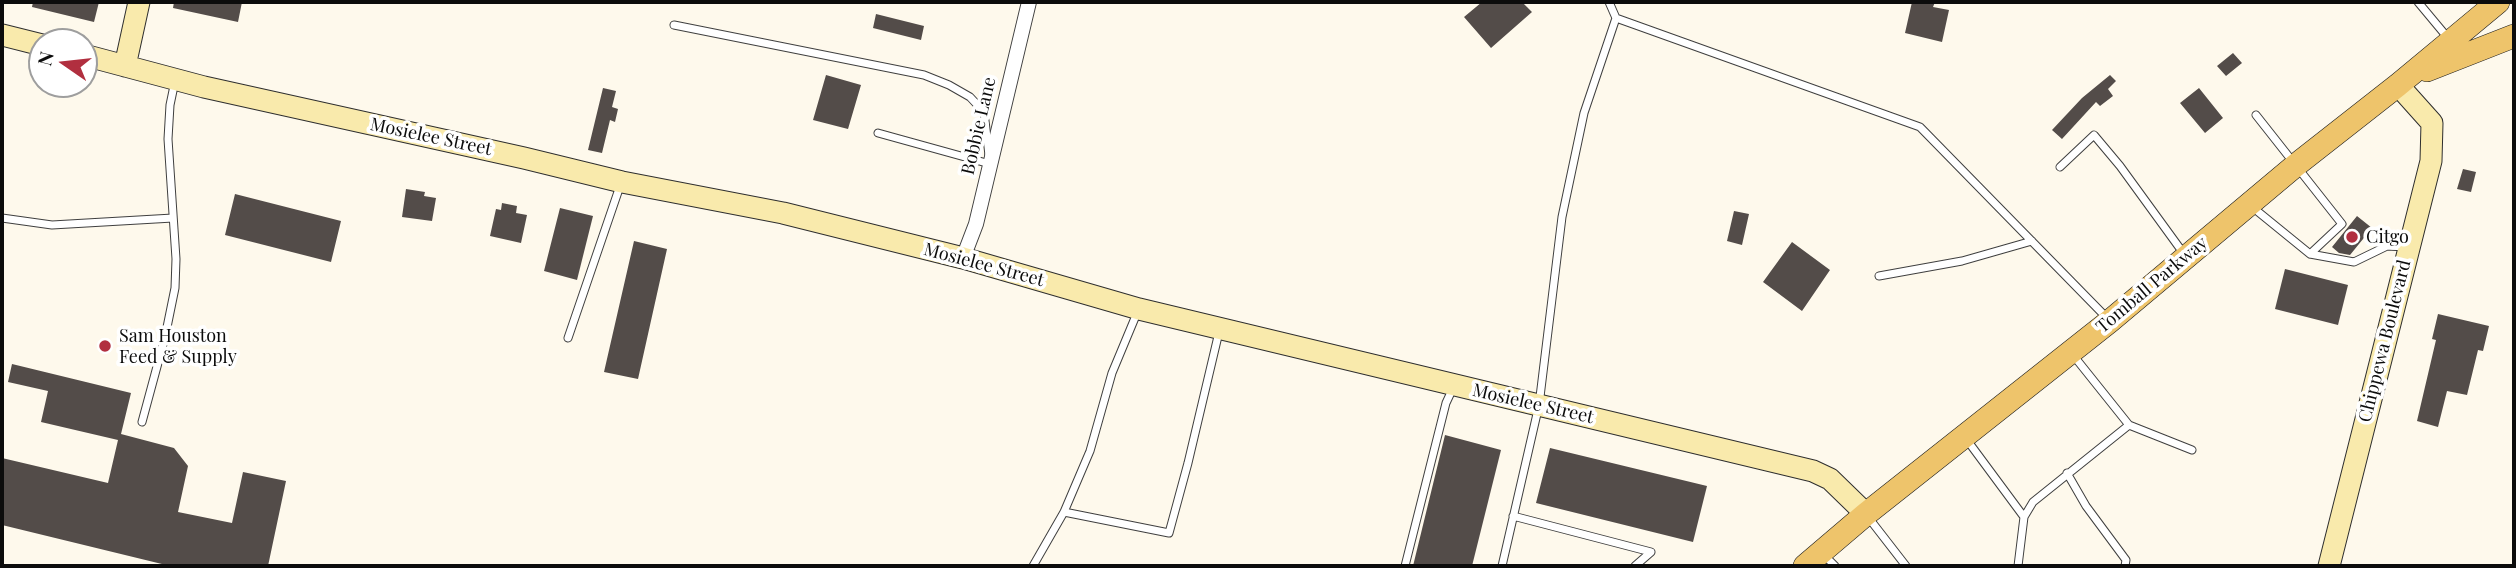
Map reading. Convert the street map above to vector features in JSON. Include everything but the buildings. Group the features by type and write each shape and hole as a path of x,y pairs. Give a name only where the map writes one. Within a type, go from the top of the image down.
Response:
{"main road":[{"name":"Tomball Parkway","path":"1820,561 1866,514 2110,321 2296,165 2498,2"},
{"path":"2403,81 2514,36"}],"street":[{"path":"125,66 139,2"},
{"name":"Bobbie Lane","path":"963,258 975,224 1029,2"},
{"path":"2,35 28,42"},
{"name":"Mosielee Street","path":"98,59 175,80 622,182 783,213 963,258 1139,309 1813,471 1830,479 1866,514"},
{"name":"Chippewa Boulevard","path":"2329,566 2431,161 2432,123 2403,81"}],"lane":[{"path":"1502,566 1539,405 1562,217 1584,113 1616,18 1609,2"},
{"path":"2418,2 2451,41"},
{"path":"1616,18 1920,127 2110,321"},
{"path":"674,26 923,75 949,85 970,97 984,112 990,164 878,133"},
{"path":"142,422 175,288 176,259 168,139 175,80"},
{"path":"2256,115 2342,224 2310,254"},
{"path":"2060,167 2094,135 2125,172 2186,257"},
{"path":"568,338 622,182"},
{"path":"2249,204 2310,254 2354,262 2387,246 2409,248"},
{"path":"2,218 52,225 173,218"},
{"path":"1879,276 1962,261 2032,241"},
{"path":"1033,566 1064,512 1090,451 1112,373 1139,309"},
{"path":"1064,512 1169,533 1220,328"},
{"path":"2071,352 2129,425 2192,450"},
{"path":"1405,566 1446,403 1455,385"},
{"path":"2018,566 2024,517 2033,502 2129,425"},
{"path":"1964,436 2024,517"},
{"path":"2067,473 2086,506 2126,560 2125,566"},
{"path":"1866,514 1906,566"},
{"path":"1513,516 1651,552 1635,566"}],"place":[{"name":"Citgo","path":"2352,237"},
{"name":"Sam Houston Feed & Supply","path":"105,346"}]}
